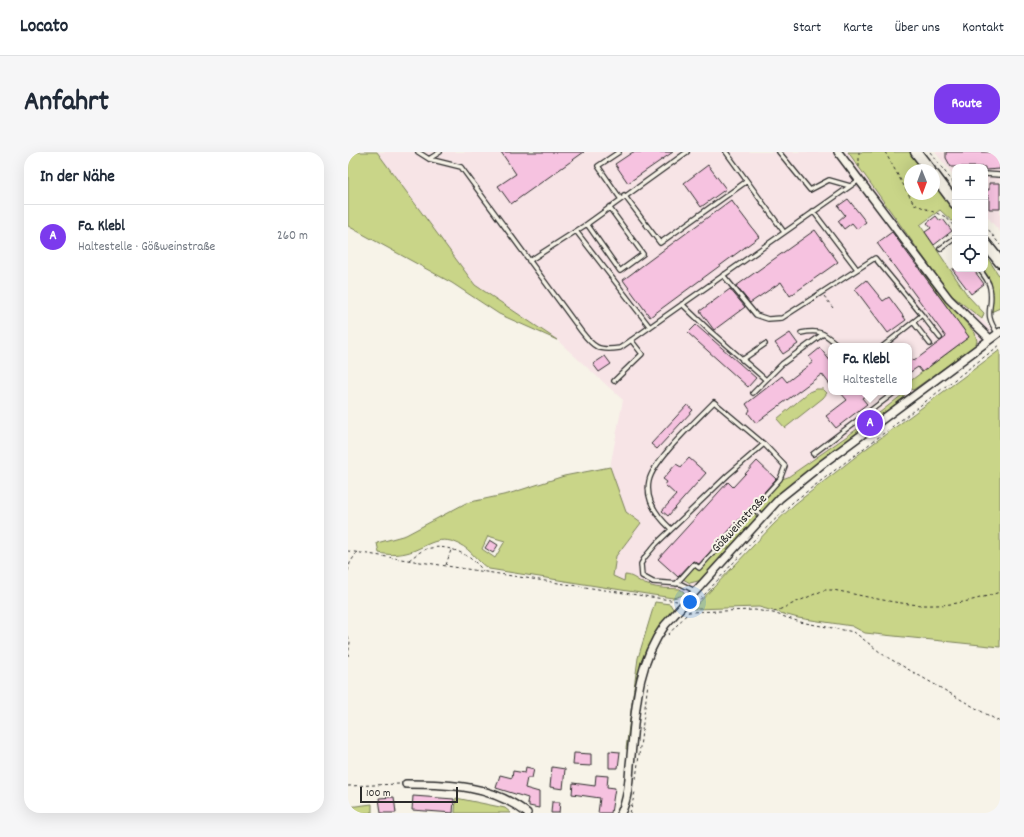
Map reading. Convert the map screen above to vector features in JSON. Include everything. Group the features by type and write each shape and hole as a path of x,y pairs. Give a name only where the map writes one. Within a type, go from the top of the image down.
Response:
{"main road":[{"path":"916,152 925,164"},
{"path":"940,183 953,200"},
{"path":"988,247 1000,262"}],"street":[{"path":"838,152 949,299 990,339"},
{"name":"Gößweinstraße","path":"912,393 999,333"},
{"name":"Gößweinstraße","path":"621,813 626,793 641,672 658,634 780,498 910,395"},
{"path":"406,784 453,786 474,789 494,794 508,800 527,813"}],"lane":[{"path":"418,152 429,159 461,167 593,346 608,350 620,348 813,211 860,180"},
{"path":"429,159 440,152"},
{"path":"619,152 598,166 620,198"},
{"path":"529,261 587,224 624,195 686,152"},
{"path":"726,152 784,232"},
{"path":"779,152 810,190 828,180 850,186"},
{"path":"988,174 1000,174"},
{"path":"624,195 660,242 747,181"},
{"path":"587,224 620,271 643,254 609,207"},
{"path":"813,211 857,269"},
{"path":"576,231 650,327"},
{"path":"940,249 952,240"},
{"path":"723,275 756,315 768,319 782,318 875,258 940,338"},
{"path":"981,272 989,283 990,295 988,315 999,333"},
{"path":"682,304 710,332 766,380"},
{"path":"887,343 922,315"},
{"path":"913,322 930,344"},
{"path":"800,333 814,330 823,334 835,343"},
{"path":"753,393 782,364 823,334"},
{"path":"614,381 642,354 631,340"},
{"path":"742,360 765,344"},
{"path":"813,454 891,395"},
{"path":"672,529 655,513 650,496 649,481 654,470 673,445 714,402 764,444 785,466 780,479 754,509 699,568 694,564 676,584"},
{"path":"695,591 676,584 653,582 642,576 640,571 644,557 728,474 764,444"},
{"path":"754,509 763,517"}],"path":[{"path":"859,152 860,180"},
{"path":"885,152 914,204 946,217 952,224"},
{"path":"930,152 952,181"},
{"path":"988,229 1000,245"},
{"path":"822,292 833,308"},
{"path":"668,634 754,540 792,502 1000,345"},
{"path":"409,560 419,552 431,548 441,547 474,559 483,572"},
{"path":"446,566 451,550"},
{"path":"348,551 686,602"},
{"path":"348,571 350,563 357,552"},
{"path":"773,613 824,590 834,590 913,604 933,606 973,600 1000,592"},
{"path":"687,612 740,609 773,613 800,622 854,632 885,656 1000,722"},
{"path":"348,636 350,642 348,656"},
{"path":"636,779 648,683"},
{"path":"348,786 406,784"},
{"path":"630,813 633,807 636,786"}],"shaded area":[{"path":"377,152 848,152 950,294 982,319 992,330 975,346 912,393 912,343 828,343 828,395 910,395 810,470 684,599 612,589 616,556 641,523 626,513 610,467 623,400 557,340 475,285"},
{"path":"935,152 1000,152 1000,232 988,218 988,164 952,164 952,173"}],"green space":[{"path":"348,152 377,152 475,285 557,340 499,314 452,283 348,226"},
{"path":"848,152 910,152 919,164 904,164 904,200 940,200 940,192 952,208 952,221 940,210 920,225 968,296 984,313 982,319 950,294"},
{"path":"988,259 1000,277 1000,308 991,312 993,293 985,272 988,272"},
{"path":"921,271 975,333 977,341 975,346 912,390 912,380 969,337"},
{"path":"1000,350 1000,647 865,633 852,626 798,618 759,607 693,609 795,504 863,451"},
{"path":"816,389 823,389 827,393 823,398 785,428 777,419 809,392"},
{"path":"904,395 904,398 872,423 867,416 871,413 874,417"},
{"path":"865,418 870,425 763,513 757,508 782,479 788,477 863,425"},
{"path":"610,467 626,512 641,523 616,556 613,576 624,581 625,575 628,575 652,586 680,589 684,592 684,595 673,598 489,569 464,547 451,541 444,540 431,543 403,554 379,553 377,543 406,535 466,503 508,494 564,476","holes":["488,536 505,541 495,558 482,549"]},
{"path":"753,511 758,518 702,580 690,583 683,579 694,567 699,570"},
{"path":"655,602 670,604 673,609 654,634 641,662 628,749 626,749 638,658"},
{"path":"456,798 505,808 511,813 455,813"},
{"path":"372,804 372,813 348,813 348,807"}],"building":[{"path":"501,152 584,152 511,204 498,186 516,174"},
{"path":"633,152 673,152 628,183 615,164"},
{"path":"946,152 1000,152 1000,169 988,170 988,164 952,164 951,167 946,158"},
{"path":"708,165 726,189 701,207 684,183"},
{"path":"989,183 1000,183 1000,209 989,209"},
{"path":"848,199 866,222 857,229 852,223 844,229 838,221 845,215 838,206"},
{"path":"731,200 759,237 650,317 623,280"},
{"path":"936,216 940,221 943,219 952,231 934,245 925,232 931,228 927,223"},
{"path":"815,230 838,262 790,296 781,282 750,303 736,286"},
{"path":"892,232 969,337 922,372 918,367 912,371 912,359 914,361 946,337 877,243"},
{"path":"954,272 975,272 984,284 971,294"},
{"path":"866,280 883,301 889,297 906,320 888,333 855,289"},
{"path":"730,289 745,307 714,330 700,311"},
{"path":"696,325 756,378 748,387 688,333"},
{"path":"790,333 798,344 783,354 775,343"},
{"path":"820,348 828,358 828,382 822,374 756,423 748,413 750,410 746,404 782,376 787,382 813,362 809,357"},
{"path":"605,356 611,364 599,372 593,364"},
{"path":"843,395 866,395 862,398 867,404 836,428 826,416 847,400"},
{"path":"687,405 693,410 657,449 651,444"},
{"path":"689,458 706,473 668,516 662,511 676,495 665,485 667,482 663,479 676,464 681,467"},
{"path":"757,461 776,479 699,564 693,561 678,577 658,559 728,482 733,487"},
{"path":"490,540 498,545 493,553 485,548"},
{"path":"609,751 620,752 618,768 609,768"},
{"path":"574,753 591,754 591,766 573,765"},
{"path":"526,767 534,769 532,778 527,778 525,788 539,792 539,808 529,806 529,803 527,803 528,798 496,788 500,775 512,778 513,771 525,773"},
{"path":"552,767 565,769 563,789 550,787"},
{"path":"596,775 608,776 607,787 615,788 611,813 598,813 600,798 572,794 573,783 595,786"},
{"path":"413,796 454,799 453,813 412,810"},
{"path":"394,797 396,813 381,813 379,798"},
{"path":"552,802 560,802 559,813 551,813"}],"place":[{"name":"Fa. Klebl","path":"870,423"}]}
